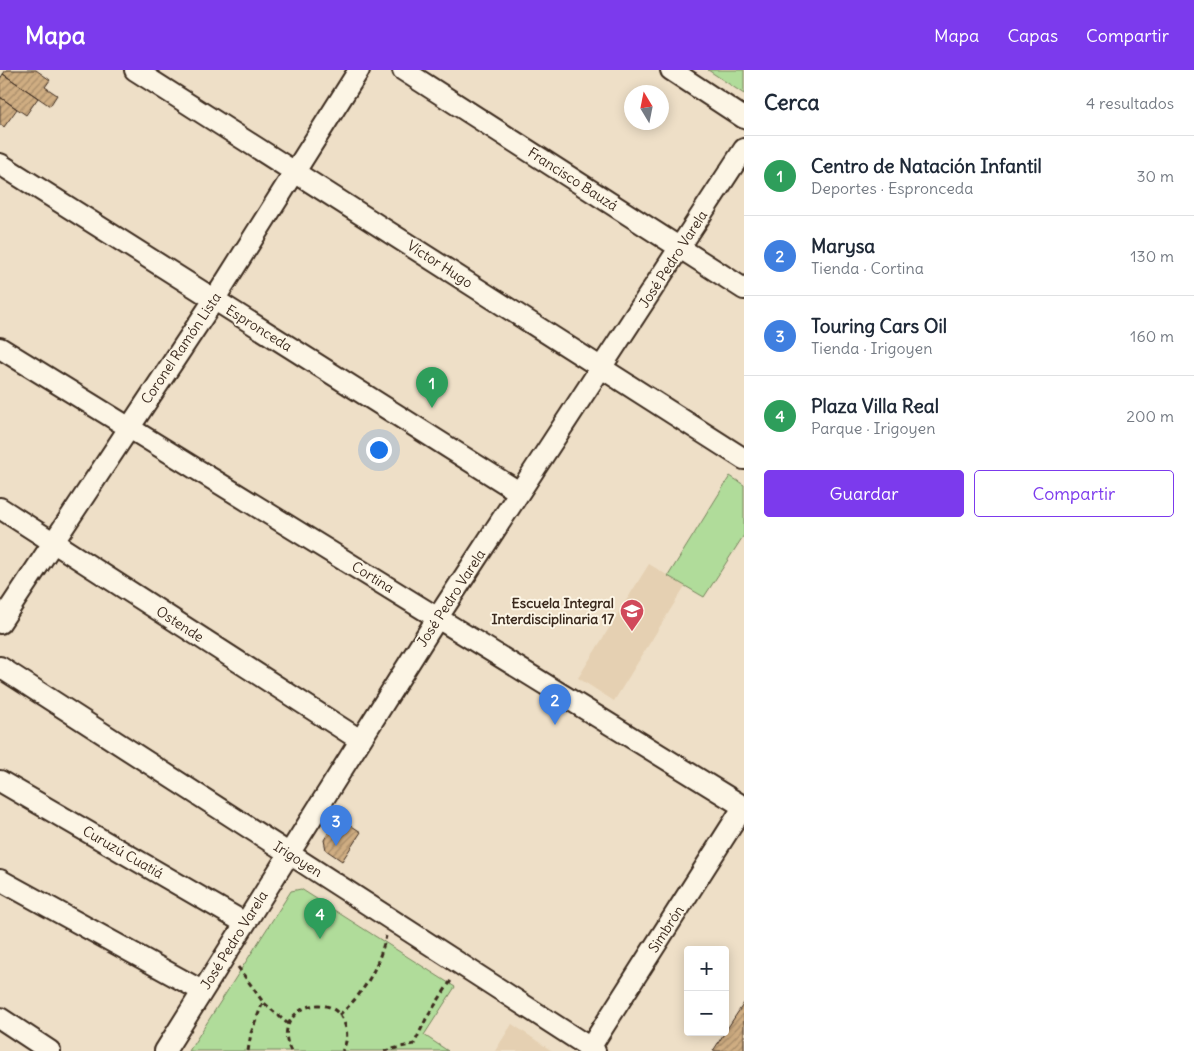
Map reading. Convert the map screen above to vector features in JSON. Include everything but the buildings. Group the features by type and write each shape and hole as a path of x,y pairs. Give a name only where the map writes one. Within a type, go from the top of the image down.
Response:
{"street":[{"name":"Víctor Hugo","path":"135,70 744,459"},
{"name":"Coronel Ramón Lista","path":"0,623 214,300 359,70"},
{"name":"Francisco Bauzá","path":"403,70 744,288"},
{"path":"672,70 744,118"},
{"name":"José Pedro Varela","path":"165,1051 438,617 744,149"},
{"name":"Espronceda","path":"0,164 519,492"},
{"name":"Cortina","path":"0,348 744,807"},
{"name":"Ostende","path":"0,508 360,740"},
{"name":"Irigoyen","path":"0,667 462,964 591,1050"},
{"name":"Curuzú Cuatiá","path":"0,781 245,923"},
{"name":"Simbrón","path":"591,1050 744,807"},
{"path":"0,880 202,991"},
{"path":"0,1018 50,1051"}],"path":[{"path":"339,1015 366,987 383,949 391,918"},
{"path":"229,949 248,983 263,1002 288,1024"},
{"path":"384,1051 414,1044 426,1019 462,964"},
{"path":"248,1051 251,1033 263,1002"},
{"path":"291,1051 286,1042 288,1024 292,1016 307,1006 324,1006 339,1015 346,1031 346,1040 342,1051"}],"shaded area":[{"name":"Escuela Integral Interdisciplinaria 17","path":"649,564 685,586 614,701 578,678"},
{"path":"512,1024 552,1051 495,1051"}],"green space":[{"path":"708,70 744,70 744,94"},
{"path":"730,476 744,485 744,535 704,597 668,576"},
{"path":"301,889 455,987 424,1035 448,1051 189,1051 291,891"}],"place":[{"name":"Centro de Natación Infantil","path":"432,408"},
{"name":"Escuela Integral Interdisciplinaria 17","path":"632,632"},
{"name":"Marysa","path":"555,725"},
{"name":"Touring Cars Oil","path":"336,846"},
{"name":"Plaza Villa Real","path":"320,939"}]}
